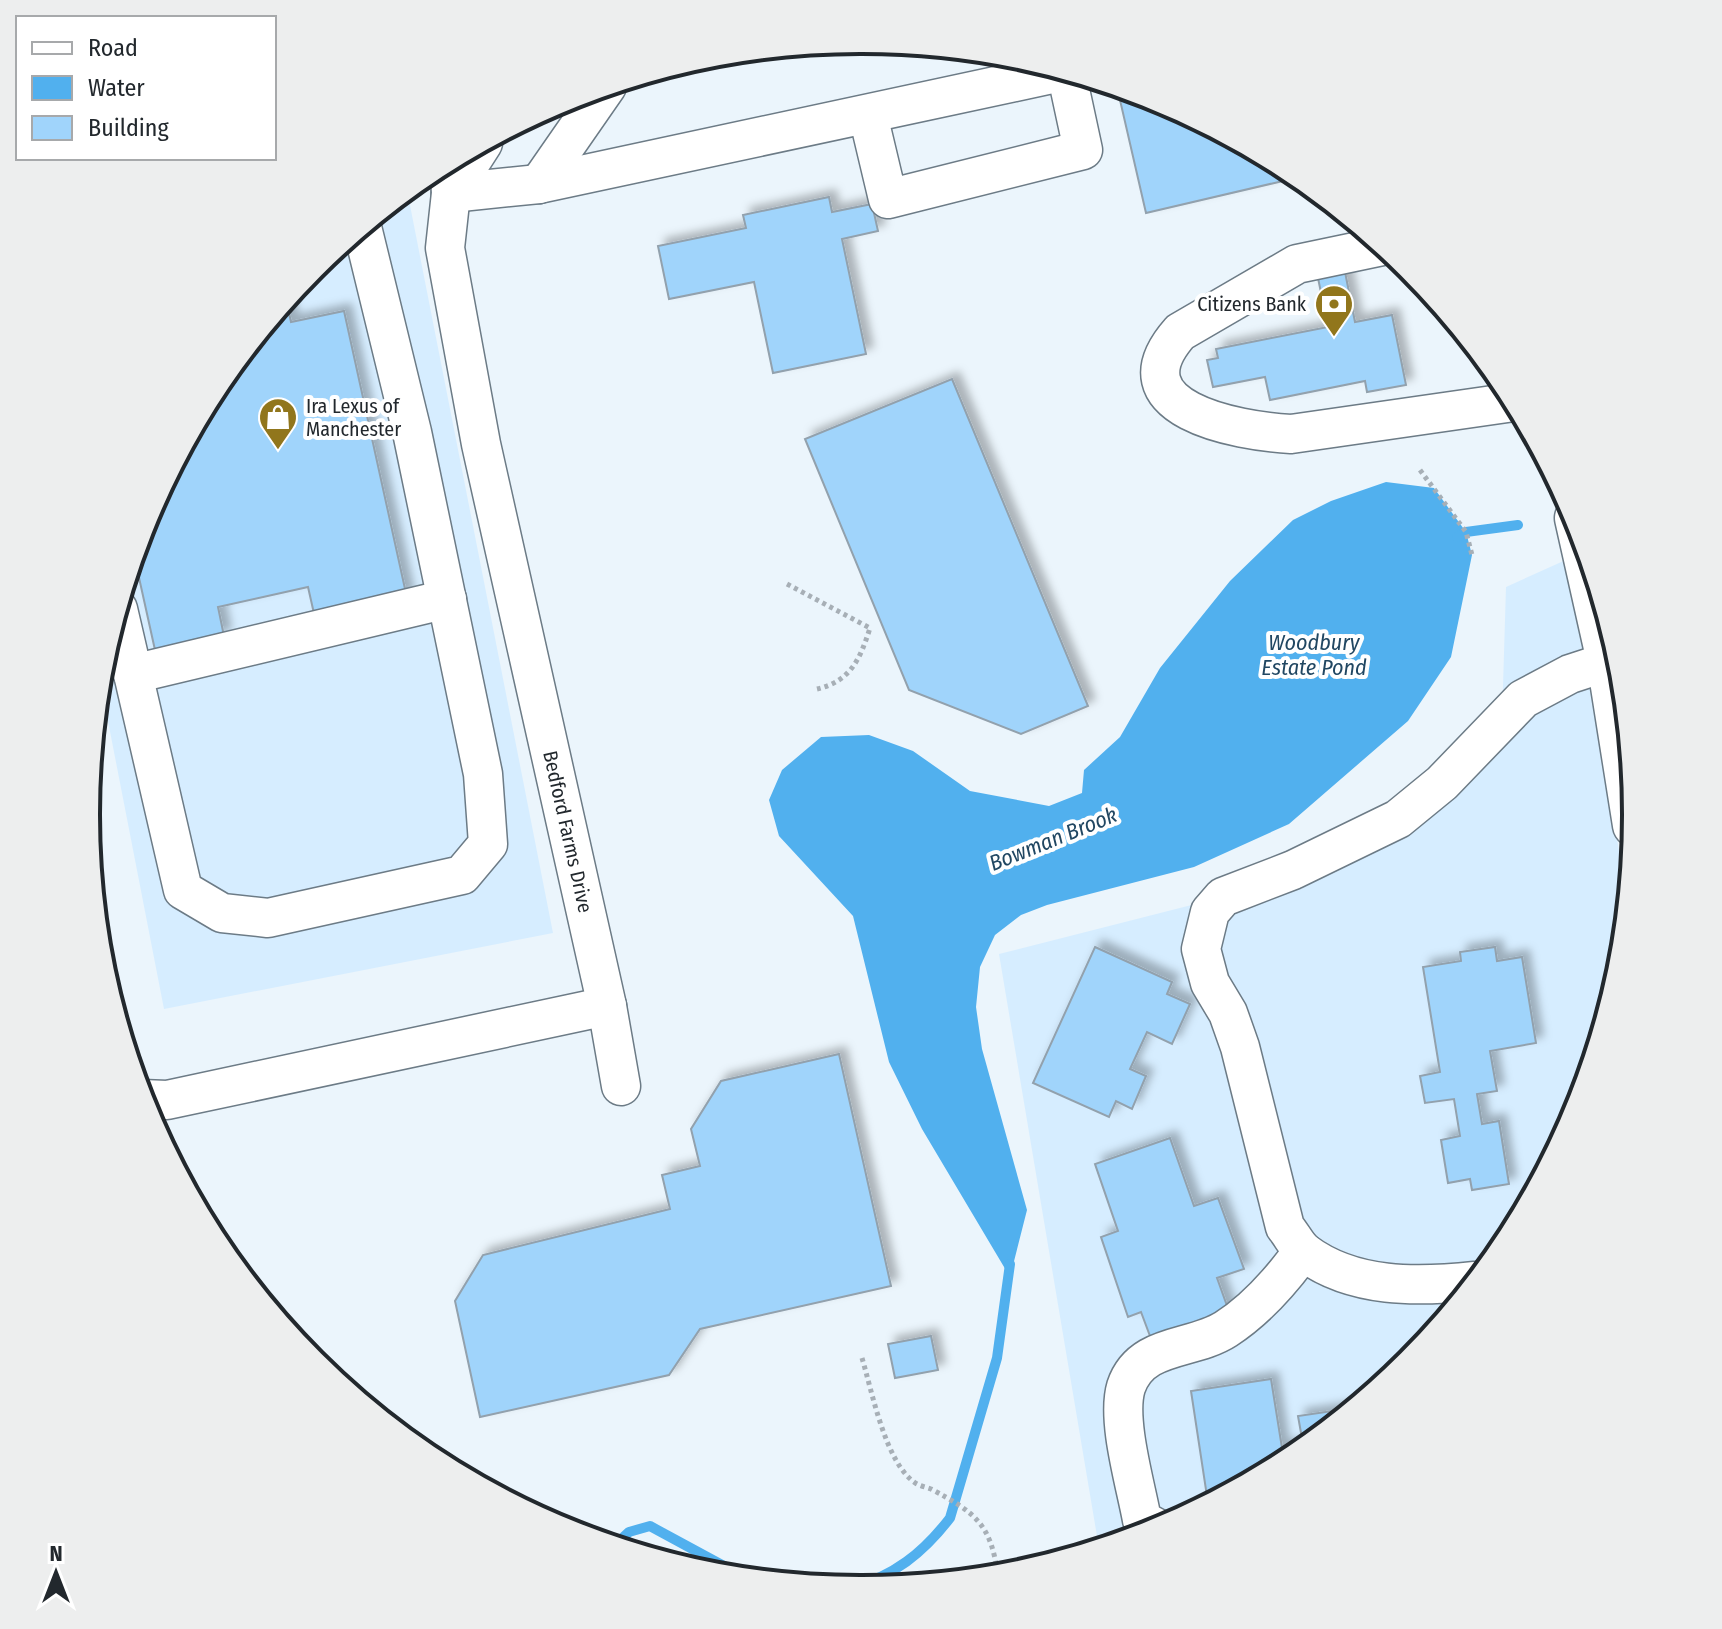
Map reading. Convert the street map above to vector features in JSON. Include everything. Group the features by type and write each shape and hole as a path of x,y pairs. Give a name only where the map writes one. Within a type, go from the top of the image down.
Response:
{"street":[{"path":"450,177 539,184 1042,76"},
{"path":"868,115 888,199 1083,150 1069,83"},
{"path":"539,184 596,102"},
{"name":"Bedford Farms Drive","path":"450,177 445,248 481,444 607,1006 621,1086"},
{"path":"123,631 183,890 222,913 268,918 462,875 488,844 483,774 412,432 365,239"},
{"path":"1369,249 1297,264 1180,332 1167,346 1160,367 1163,389 1174,405 1199,416 1251,429 1291,434 1501,404"},
{"path":"133,674 447,599"},
{"path":"1460,1282 1409,1286 1378,1282 1346,1273 1303,1251 1285,1227 1240,1047 1207,972 1201,949 1210,912 1223,897 1293,870 1398,819 1442,783 1523,699 1542,686 1606,663"},
{"path":"155,1099 607,1006"},
{"path":"1143,1520 1124,1415 1126,1387 1147,1356 1224,1330 1245,1315 1288,1272 1303,1251"}],"path":[{"path":"1420,470 1466,532 1472,555"},
{"path":"787,584 870,628 844,679 817,689"},
{"path":"862,1358 887,1441 914,1482 970,1511 986,1527 994,1543 996,1562"}],"shaded area":[{"path":"409,203 553,933 164,1009 107,716 126,618 158,523 202,434 229,392 289,313 323,277"},
{"path":"1568,559 1620,858 1607,963 1596,1011 1564,1106 1520,1195 1493,1237 1433,1316 1399,1352 1324,1418 1284,1447 1197,1497 1097,1537 999,954 1223,897 1357,840 1502,719 1506,587"}],"water":[{"name":"Woodbury Estate Pond","path":"1386,482 1434,488 1466,532 1472,555 1451,657 1408,721 1289,824 1194,867 1047,905 1021,915 995,935 980,967 976,1007 982,1049 1027,1210 1010,1277 922,1129 889,1062 853,916 779,836 769,800 782,770 821,737 869,735 913,751 970,791 1049,806 1082,793 1084,770 1120,737 1160,668 1230,581 1293,520 1331,501"}],"building":[{"path":"1120,100 1197,132 1282,181 1146,213"},
{"path":"829,197 832,212 872,204 878,231 842,239 866,354 773,373 754,282 669,299 658,246 746,228 743,215"},
{"name":"Citizens Bank","path":"1345,272 1355,322 1392,315 1406,385 1367,392 1365,381 1270,400 1265,377 1213,387 1207,360 1218,358 1216,349 1328,327 1318,278"},
{"name":"Ira Lexus of Manchester","path":"344,311 407,598 315,618 308,587 218,607 224,636 155,650 139,577 158,523 202,434 229,392 289,313 291,322"},
{"path":"952,379 1088,706 1021,734 909,690 805,439"},
{"path":"1095,947 1172,982 1167,994 1190,1004 1172,1044 1147,1032 1130,1069 1146,1076 1132,1109 1116,1101 1109,1117 1033,1083"},
{"path":"1495,947 1497,961 1522,957 1536,1043 1490,1051 1497,1091 1477,1094 1482,1124 1499,1121 1509,1184 1472,1190 1470,1179 1448,1183 1441,1140 1460,1136 1454,1099 1425,1103 1420,1076 1440,1072 1423,967 1461,961 1460,952"},
{"path":"839,1054 891,1286 700,1329 669,1375 480,1417 455,1301 483,1255 670,1209 662,1175 700,1166 691,1129 721,1081"},
{"path":"1170,1138 1194,1206 1218,1198 1244,1269 1217,1278 1231,1317 1153,1344 1141,1312 1128,1317 1101,1237 1118,1231 1095,1164"},
{"path":"931,1336 938,1370 895,1378 888,1344"},
{"path":"1271,1379 1283,1448 1206,1492 1191,1391"},
{"path":"1332,1411 1301,1434 1298,1416"}],"waterway":[{"name":"Bowman Brook","path":"1457,537 1466,532 1518,525"},
{"name":"Bowman Brook","path":"887,1574 918,1552 950,1518 997,1358 1010,1264"},
{"name":"Bowman Brook","path":"624,1537 629,1532 650,1526 713,1560"}],"place":[{"name":"Citizens Bank","path":"1334,338"},
{"name":"Ira Lexus of Manchester","path":"278,451"}]}
